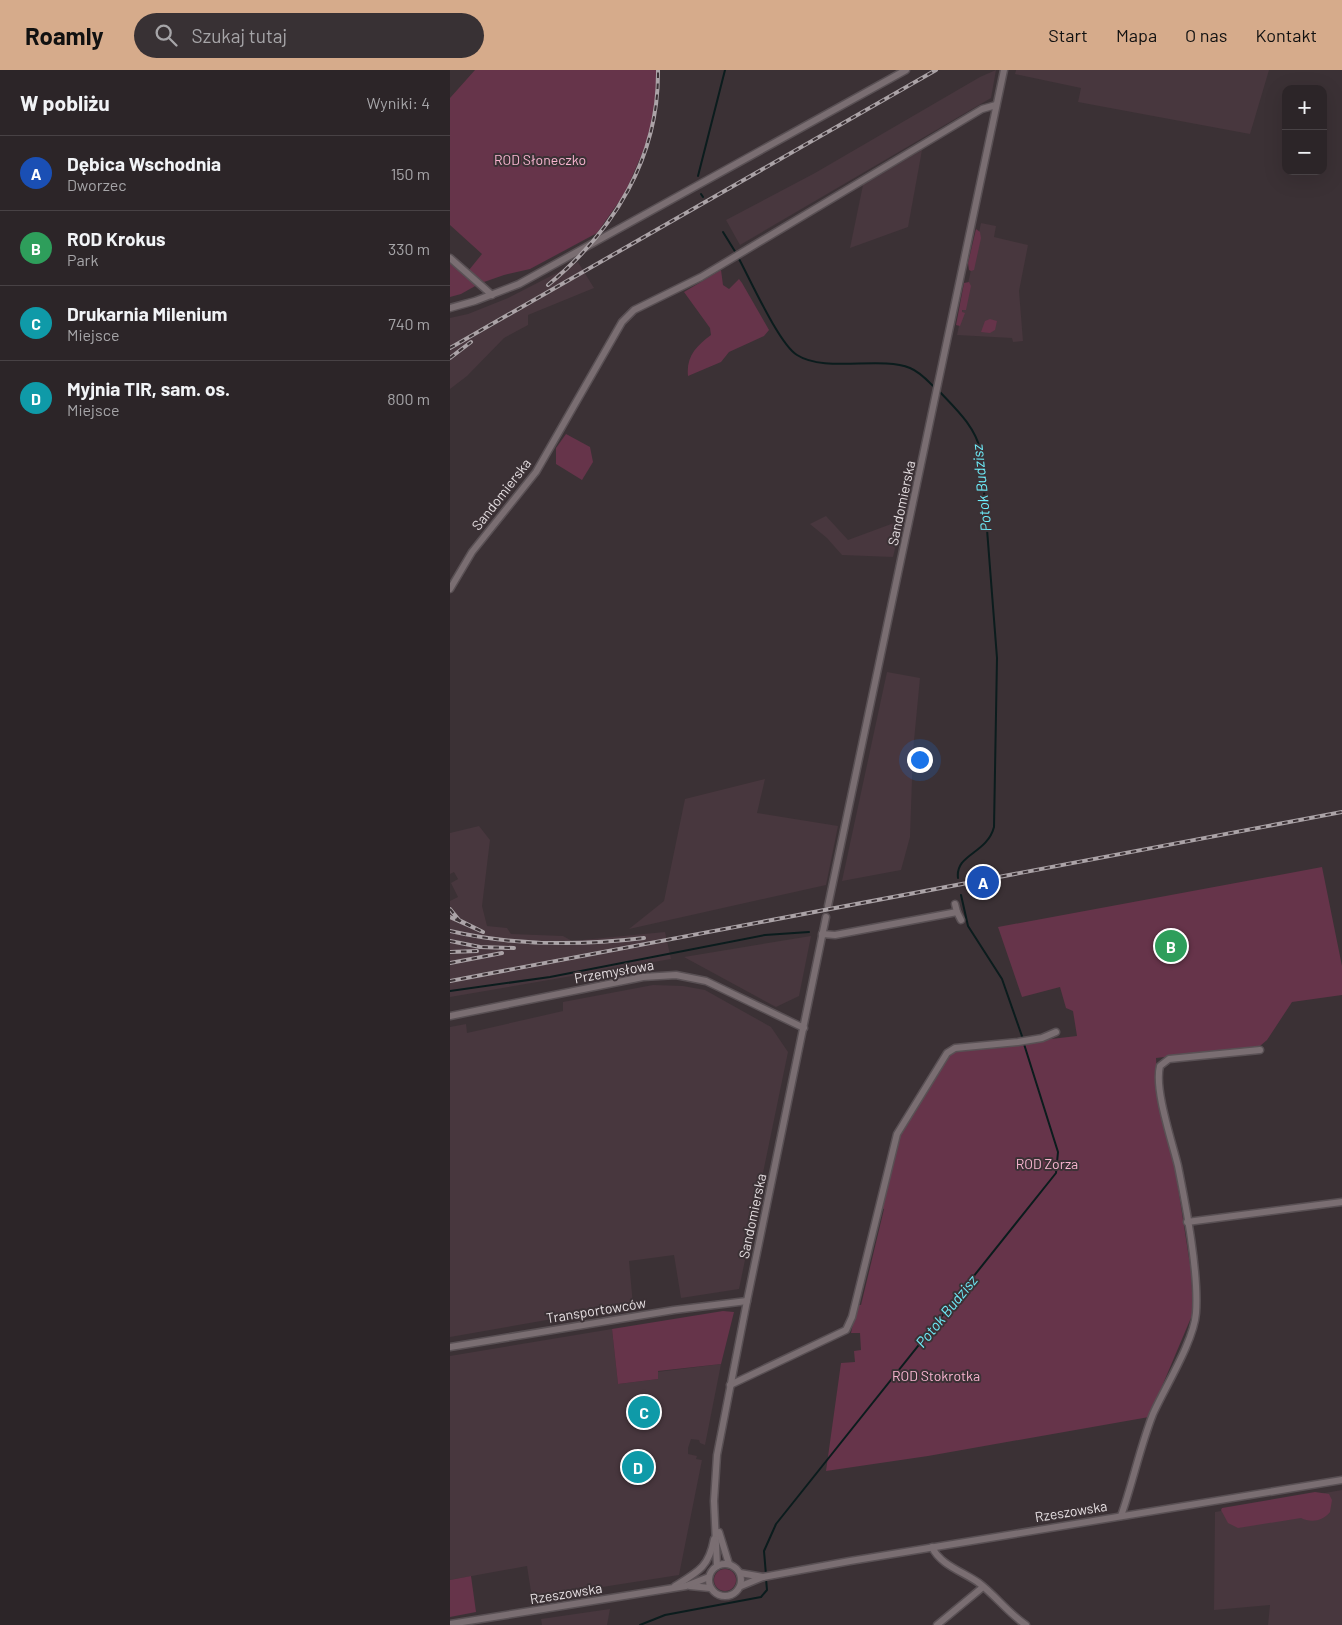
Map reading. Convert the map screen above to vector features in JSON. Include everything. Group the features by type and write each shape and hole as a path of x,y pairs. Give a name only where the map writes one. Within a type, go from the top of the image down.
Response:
{"street":[{"path":"450,308 492,295 519,284 906,70"},
{"name":"Sandomierska","path":"828,906 1004,70"},
{"name":"Sandomierska","path":"450,589 472,552 536,472 622,322 634,310 702,277 982,110 996,105"},
{"path":"450,258 492,295"},
{"path":"955,904 961,920"},
{"path":"822,934 835,935 957,912"},
{"name":"Sandomierska","path":"716,1523 714,1500 717,1455 746,1301 826,917"},
{"name":"Przemysłowa","path":"450,1016 643,977 676,975 714,984 804,1028"},
{"path":"730,1385 846,1330 852,1317 898,1130 949,1051 955,1048 1018,1042 1056,1032"},
{"name":"Rzeszowska","path":"741,1586 763,1577 1122,1516 1149,1426 1178,1363 1196,1315 1196,1291 1187,1222 1178,1168 1163,1105 1160,1066 1170,1059 1260,1050"},
{"path":"1187,1222 1342,1202"},
{"name":"Transportowców","path":"450,1347 657,1313 746,1301"},
{"path":"1122,1516 1342,1480"},
{"path":"716,1523 729,1564 740,1573 741,1586 736,1593 728,1596 716,1594 710,1588 709,1577 717,1566 716,1523"},
{"path":"672,1588 694,1576 703,1567 711,1554 716,1523"},
{"path":"932,1547 943,1560 983,1586 1009,1613 1026,1625"},
{"path":"717,1566 729,1564"},
{"name":"Rzeszowska","path":"740,1573 763,1577"},
{"name":"Rzeszowska","path":"686,1586 709,1577"},
{"name":"Rzeszowska","path":"450,1624 686,1586 710,1588"},
{"path":"937,1625 983,1586"}],"shaded area":[{"path":"996,70 991,98 740,245 726,220 815,173 980,77"},
{"path":"1016,70 1269,70 1250,134 1078,102 1081,88 1015,74"},
{"path":"922,150 908,227 850,248 863,185"},
{"path":"981,223 996,226 994,237 1028,245 1019,291 1023,341 1013,342 1012,338 957,335"},
{"path":"578,262 594,288 528,315 528,325 504,338 467,376 450,389 450,318 468,314 508,298"},
{"path":"826,516 848,540 902,520 893,557 842,555 827,538 810,524"},
{"path":"887,672 920,678 913,751 910,837 901,870 842,881"},
{"path":"765,779 757,813 838,826 826,885 629,929 664,901 685,799"},
{"path":"479,826 490,840 482,906 487,926 507,928 511,934 563,936 572,941 665,932 671,959 450,997 450,901 458,897 451,883 458,879 454,872 450,874 450,833"},
{"path":"811,936 799,996 776,1007 684,957"},
{"path":"653,985 683,986 705,990 771,1027 788,1052 739,1289 681,1298 674,1255 629,1261 633,1305 450,1337 450,1027 466,1024 467,1033 563,1011 563,1002"},
{"path":"612,1329 618,1384 658,1379 657,1372 721,1364 705,1445 700,1443 699,1440 691,1439 688,1448 688,1454 697,1456 696,1459 702,1460 679,1575 532,1598 527,1566 450,1580 450,1356"},
{"path":"1342,1490 1342,1625 1268,1625 1270,1605 1214,1610 1215,1512"},
{"path":"610,1609 607,1625 542,1625 541,1619"}],"green space":[{"name":"ROD Słoneczko","path":"475,70 656,70 656,96 648,140 625,193 597,233 530,269 484,282 469,270 482,254 450,225 450,98"},
{"path":"976,229 980,232 981,238 974,270 971,271 969,270 968,263"},
{"path":"450,262 477,285 461,294 450,297"},
{"path":"721,270 723,285 729,289 739,279 769,330 764,336 729,352 721,362 688,376 690,358 693,352 711,335 710,328 684,292"},
{"path":"969,282 971,286 966,310 962,310 965,313 960,326 956,325 964,283"},
{"path":"990,319 997,321 995,330 990,333 981,332 985,321"},
{"path":"566,434 590,447 593,462 582,480 556,464 556,448"},
{"path":"1322,867 1342,966 1342,995 1292,1002 1267,1040 1260,1046 1156,1058 1158,1094 1175,1168 1191,1271 1193,1313 1149,1417 928,1456 826,1471 841,1363 855,1362 854,1351 861,1350 860,1333 851,1333 857,1305 861,1305 884,1209 880,1208 899,1135 946,1057 956,1050 1077,1036 1073,1011 1066,1008 1060,987 1022,997 998,927"},
{"path":"723,1311 734,1312 721,1364 658,1371 658,1379 618,1384 612,1329"},
{"path":"1315,1492 1329,1494 1332,1500 1330,1512 1317,1520 1301,1518 1238,1528 1228,1523 1221,1510 1222,1508"},
{"path":"721,1569 729,1569 736,1576 736,1584 729,1591 721,1591 714,1584 714,1576"},
{"path":"471,1576 476,1612 450,1617 450,1580"}],"waterway":[{"name":"Potok Budzisz","path":"698,176 725,70"},
{"name":"Potok Budzisz","path":"723,232 736,253"},
{"name":"Potok Budzisz","path":"738,257 774,325 790,349 797,355 822,363 884,363 898,365 917,372 934,387"},
{"name":"Potok Budzisz","path":"938,390 970,426 981,452 997,658 994,827 985,843 961,864 958,870 958,878"},
{"name":"Potok Budzisz","path":"961,895 968,926 1002,979 1023,1039"},
{"path":"450,991 550,977 765,935 809,932"},
{"name":"Potok Budzisz","path":"766,1575 764,1551 776,1524 1056,1173 1058,1152 1024,1044"},
{"name":"Potok Budzisz","path":"640,1625 665,1615 761,1597 767,1590 766,1579"}],"railway":[{"path":"548,285 572,264 593,241 612,216 628,190 641,162 651,133 656,102 658,70"},
{"path":"450,348 936,70"},
{"path":"450,358 471,342"},
{"path":"450,981 1342,812"},
{"path":"450,909 459,920 483,932 450,917"},
{"path":"450,931 498,940 547,943 619,941 644,938"},
{"path":"450,941 480,947 514,948"},
{"path":"450,952 477,951"},
{"path":"450,963 502,953"}],"place":[{"name":"Dębica Wschodnia","path":"983,882"},
{"name":"ROD Krokus","path":"1171,946"},
{"name":"Drukarnia Milenium","path":"644,1412"},
{"name":"Myjnia TIR, sam. os.","path":"638,1467"}],"park label":[{"name":"ROD Zorza","path":"1047,1163"},
{"name":"ROD Stokrotka","path":"936,1375"}]}
